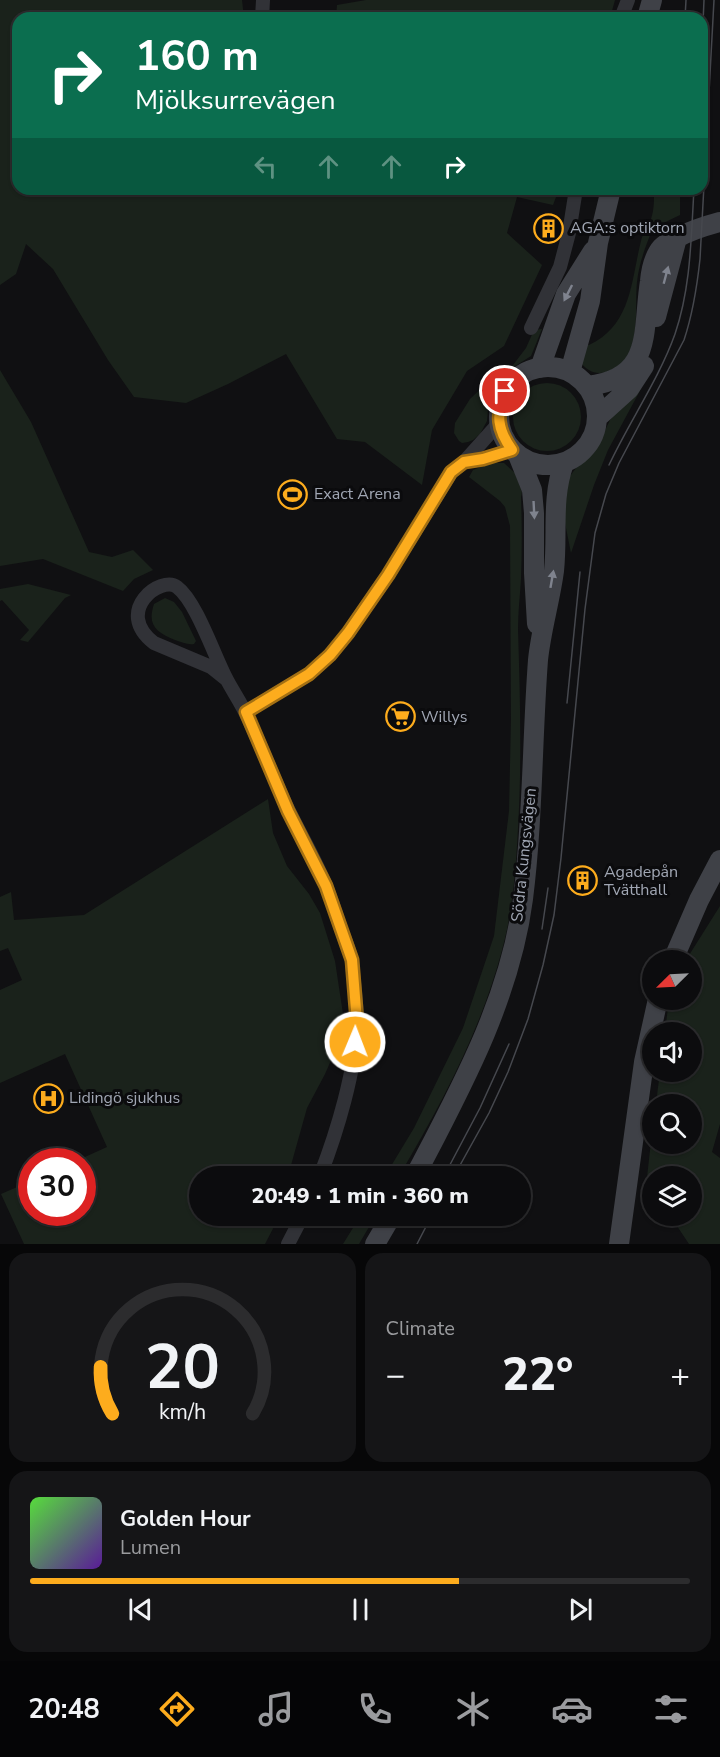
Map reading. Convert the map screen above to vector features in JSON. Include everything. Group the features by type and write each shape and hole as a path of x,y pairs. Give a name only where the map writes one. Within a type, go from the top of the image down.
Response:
{"main road":[{"path":"570,372 590,301 598,243 610,195"},
{"path":"588,386 609,382 626,373 639,354 645,335 648,290 655,259 660,249 693,230 720,222"},
{"path":"598,417 629,388 646,362 677,238"},
{"path":"540,368 566,294 598,243"},
{"path":"499,423 499,406 505,391 516,378 529,370 545,366 561,368 576,375 588,386 596,401 598,417 595,433 586,447 574,458 552,466 540,465 528,461 515,452"},
{"name":"Södra Kungsvägen","path":"420,1166 461,1088 491,1020 511,959 522,902 529,845 539,657 534,573 534,513 532,490 515,452 504,438 499,423"},
{"name":"Södra Kungsvägen","path":"539,657 554,569 555,502 564,463"},
{"path":"677,950 699,900 720,860"},
{"path":"619,1244 644,1062 656,1010"},
{"path":"375,1244 387,1226"},
{"path":"385,1244 391,1226"}],"street":[{"path":"531,328 560,267 569,233 575,195"},
{"path":"246,712 309,674 330,655 388,575 451,472 464,462 499,423"},
{"path":"464,462 515,452"},
{"path":"226,679 211,667 154,643 146,637 138,624 137,613 146,596 167,584 174,585 184,593 226,679 246,712 288,811 326,886 352,960 357,1022 355,1042 343,1106 323,1166"},
{"path":"288,1244 297,1226"}],"shaded area":[{"path":"0,0 242,0 243,12 12,12 12,195 557,195 553,205 517,197 507,233 542,265 504,346 467,371 432,430 422,485 365,442 337,439 286,354 186,403 134,397 108,360 53,269 26,244 16,274 0,285"},
{"path":"366,0 615,0 612,12 336,12 337,5"},
{"path":"680,195 680,215 653,228 645,248 638,275 635,334 626,357 618,366 606,372 592,372 581,363 583,343 589,345 603,336 622,314 642,239 651,217 654,197"},
{"path":"542,329 531,356 509,370 495,387 487,421 480,434 468,442 459,441 454,433 455,423 470,399 493,377 513,365 526,348 534,330"},
{"path":"0,370 31,422 89,552 112,557 133,550 153,570 134,579 123,591 43,559 0,566"},
{"path":"547,383 560,386 571,393 578,404 581,417 578,430 571,441 560,448 547,451 534,448 523,441 516,430 513,417 516,404 523,393 534,386"},
{"path":"642,387 608,450 571,553 564,518 564,484 576,468 594,453 610,420 627,395"},
{"path":"491,463 504,463 515,473 522,492 518,629 520,778 511,904 506,935 493,980 471,1038 430,1122 405,1166 391,1166 414,1128 463,1028 494,936 509,811 510,526 505,507 500,501 469,477 473,470"},
{"path":"28,584 71,595 65,598 28,642 20,640 29,630 2,600 0,601 0,589"},
{"path":"165,598 174,602 182,612 196,641 194,644 175,640 155,627 152,617 154,604"},
{"path":"268,799 273,833 287,866 309,894 320,913 335,961 343,1014 343,1033 307,1108 291,1166 189,1166 189,1226 274,1226 265,1244 24,1244 1,1194 18,1187 18,1226 96,1226 96,1152 107,1147 65,1054 0,1083 0,990 22,980 8,948 0,951 0,897 11,892 14,920 84,915"},
{"path":"720,906 720,1124 712,1152 720,1158 720,1244 689,1244 677,1226 702,1226 702,1166 648,1166 650,1154 702,1154 702,1094 657,1094 659,1082 702,1082 702,1022 666,1022 668,1010 702,1010 702,950 692,950"},
{"path":"354,1226 370,1226 359,1244 343,1244"}],"tram line":[{"path":"685,12 686,0"},
{"path":"703,12 704,0"},
{"path":"708,111 714,0"},
{"path":"609,465 661,367 675,334 687,280 694,195"},
{"path":"460,1166 489,1113 508,1072 528,1019 543,965 554,915 561,858 585,609 595,533 606,494 619,463 684,340 696,290 703,195"},
{"path":"567,703 580,572"},
{"path":"542,929 548,888"},
{"path":"449,1166 480,1108 509,1044"},
{"path":"417,1244 426,1226"}],"place":[{"name":"AGA:s optiktorn","path":"549,228"},
{"name":"Exact Arena","path":"293,494"},
{"name":"Willys","path":"400,717"},
{"name":"Agadepån Tvätthall","path":"583,881"},
{"name":"Lidingö sjukhus","path":"48,1098"}],"route":[{"path":"355,1042 357,1022 352,960 326,886 288,811 246,712 309,674 330,655 388,575 451,472 464,462 512,450 504,438 499,423 499,406 505,391"}]}
